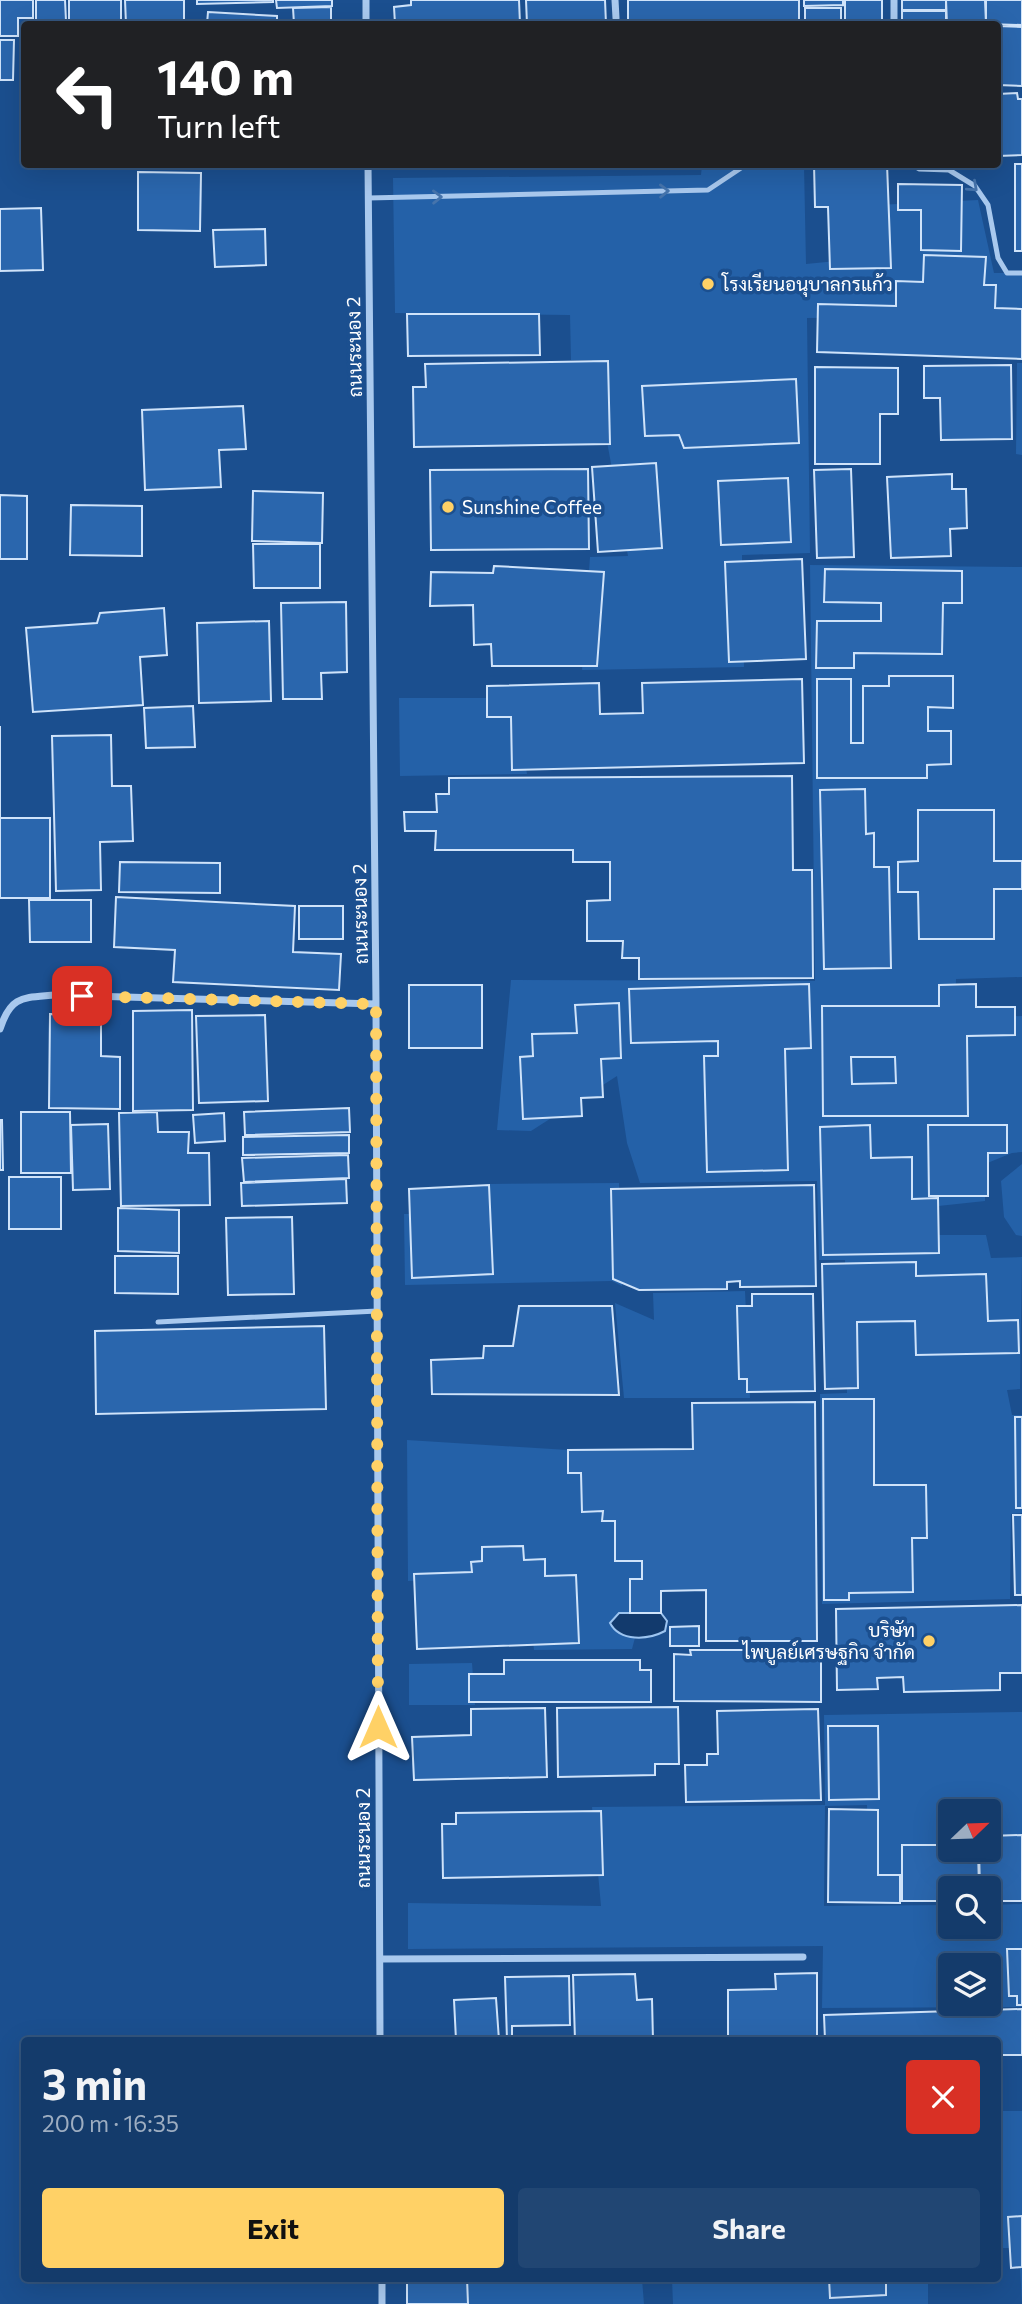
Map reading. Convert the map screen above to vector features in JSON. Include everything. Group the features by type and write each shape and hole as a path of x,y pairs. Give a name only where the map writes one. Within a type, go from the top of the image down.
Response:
{"street":[{"path":"366,0 366,21"},
{"path":"615,0 616,18"},
{"path":"894,0 894,21"},
{"name":"ถนนระนอง 2","path":"368,168 376,1004 380,2037"},
{"path":"0,1029 11,1004 20,998 55,995 376,1004"},
{"path":"380,1959 803,1957"},
{"path":"382,2282 382,2304"}],"lane":[{"path":"368,198 708,190 741,168"},
{"path":"917,168 949,170 975,186 988,205 998,258 1007,273 1022,273"},
{"path":"158,1322 377,1311"}],"shaded area":[{"name":"โรงเรียนอนุบาลกรแก้ว","path":"702,168 804,168 806,264 877,257 877,205 978,200 994,273 1022,273 1022,352 959,316 807,318 810,553 742,555 744,667 582,670 590,557 628,556 592,360 571,360 570,315 395,313 393,178 701,175"},
{"path":"1017,363 1022,363 1022,455 1016,454"},
{"path":"810,565 1022,567 1022,977 956,979 955,1018 1022,1016 1022,1152 1012,1153 985,1164 985,1201 929,1207 928,1235 986,1235 991,1258 1022,1257 1020,1389 1007,1390 1012,1415 1022,1415 1022,1513 1011,1514 1010,1599 822,1604 820,1394 847,1393 845,1260 819,1260 817,1181 640,1183 627,1143 617,1076 531,1131 497,1130 511,980 815,981"},
{"path":"399,698 515,698 527,774 400,776"},
{"path":"1022,1164 1022,1236 1016,1235 1004,1217 1001,1181"},
{"path":"619,1183 622,1286 612,1281 405,1285 404,1214 490,1213 489,1184"},
{"path":"745,1291 750,1398 624,1398 615,1303 654,1320 653,1293"},
{"path":"407,1440 568,1450 659,1548 632,1649 534,1650 525,1574 408,1581"},
{"path":"619,1613 661,1613 667,1621 665,1631 635,1638 620,1634 610,1623"},
{"path":"472,1663 475,1705 409,1705 409,1664"},
{"path":"1022,1712 1022,1858 1001,1861 1001,1799 938,1799 938,1862 995,1862 868,1881 867,1805 825,1806 824,1906 938,1905 938,1939 1001,1939 1001,1905 1022,1904 1022,2007 1001,2007 1001,1953 938,1953 938,2007 822,2008 823,1946 408,1949 408,1903 601,1906 592,1807 825,1805 824,1715"},
{"path":"1001,2111 1022,2111 1022,2304 1019,2248 1001,2248"},
{"path":"407,2282 642,2282 644,2304 407,2304"},
{"path":"672,2282 928,2282 928,2304 673,2304"}],"building":[{"path":"0,0 33,0 33,18 18,18 18,36 0,36"},
{"path":"36,0 65,0 66,21 36,21"},
{"path":"69,0 121,0 121,21 69,21"},
{"path":"125,0 184,0 184,21 126,21"},
{"path":"197,0 273,0 273,2 197,4"},
{"path":"276,0 332,0 332,6 277,8"},
{"path":"411,0 519,0 520,21 395,21 394,7 411,5"},
{"path":"526,0 605,0 606,21 527,21"},
{"path":"628,0 799,0 799,21 628,21"},
{"path":"804,0 843,0 843,5 804,6"},
{"path":"845,0 882,0 882,21 845,21"},
{"path":"902,0 946,0 946,10 902,10"},
{"path":"946,0 985,0 986,21 947,21"},
{"path":"986,0 1022,0 1022,25 986,21"},
{"path":"331,7 331,21 294,21 293,8"},
{"path":"805,8 841,8 841,21 805,21"},
{"path":"902,11 946,11 946,21 902,21"},
{"path":"208,12 277,16 277,21 207,21"},
{"path":"1001,26 1022,27 1022,86 1001,85"},
{"path":"0,40 14,40 13,80 0,80"},
{"path":"1017,93 1018,99 1022,99 1022,155 1001,156 1001,94"},
{"path":"1015,164 1022,164 1022,251 1015,251"},
{"path":"425,168 492,168 425,169"},
{"path":"814,168 887,168 891,268 830,269 828,207 815,207"},
{"path":"138,172 201,173 200,231 138,230"},
{"path":"898,184 962,185 961,251 921,250 921,210 898,210"},
{"path":"41,208 43,270 0,271 0,209"},
{"path":"265,229 266,265 215,267 213,230"},
{"path":"924,255 986,257 984,285 996,285 995,308 1022,309 1022,359 817,352 818,304 896,306 896,281 923,282"},
{"path":"407,314 539,314 540,355 408,356"},
{"path":"608,361 610,444 414,447 413,387 426,387 425,364"},
{"path":"1011,365 1012,439 941,440 940,398 924,398 924,366"},
{"path":"815,367 898,368 898,414 880,414 880,464 815,464"},
{"path":"796,379 799,443 684,448 679,435 645,436 642,386"},
{"path":"243,406 246,449 219,450 221,487 145,490 142,410"},
{"path":"656,463 662,548 598,552 592,467"},
{"path":"588,469 589,549 431,550 430,470"},
{"path":"851,469 854,557 817,558 814,470"},
{"path":"952,474 952,489 966,489 967,528 950,529 951,556 891,558 887,477"},
{"path":"788,478 791,542 721,545 718,481"},
{"path":"253,491 323,493 322,543 252,541"},
{"path":"0,495 27,496 27,559 0,559"},
{"path":"71,505 142,506 142,556 70,555"},
{"path":"253,544 320,544 320,588 254,588"},
{"path":"802,559 806,659 729,662 725,562"},
{"path":"494,566 604,572 597,666 492,666 491,644 474,645 473,605 430,606 431,572 493,573"},
{"path":"825,569 962,571 962,603 943,603 942,654 854,653 854,668 816,668 817,621 881,621 881,603 824,602"},
{"path":"346,602 347,672 321,673 322,699 283,699 281,603"},
{"path":"164,608 167,655 140,657 143,705 33,712 26,628 97,623 100,613"},
{"path":"269,621 271,701 199,703 197,623"},
{"path":"889,676 953,676 953,708 928,707 928,731 951,731 951,764 927,765 927,778 817,778 817,679 851,679 851,743 863,743 863,686 889,686"},
{"path":"802,679 804,763 512,770 511,717 487,717 487,686 599,683 600,714 643,713 642,683"},
{"path":"193,706 195,747 146,748 144,708"},
{"path":"111,735 112,786 131,786 133,841 100,842 101,890 56,891 52,736"},
{"path":"792,776 793,870 812,870 813,978 639,979 639,958 622,958 623,941 587,941 587,901 610,900 610,862 573,862 573,850 435,850 436,831 405,831 404,812 437,812 436,794 449,794 449,778"},
{"path":"865,789 866,834 874,833 874,867 889,867 891,968 824,969 820,790"},
{"path":"918,810 994,810 994,861 1022,861 1022,889 994,889 994,939 919,939 918,892 898,892 898,862 918,861"},
{"path":"0,818 50,818 50,898 0,898"},
{"path":"120,862 220,863 220,893 119,892"},
{"path":"116,897 295,906 293,952 341,954 339,990 173,982 175,950 114,947"},
{"path":"29,900 91,900 91,942 30,942"},
{"path":"299,906 343,906 343,939 299,939"},
{"path":"809,984 811,1048 785,1049 788,1170 707,1172 704,1056 718,1056 718,1041 631,1043 629,989"},
{"path":"976,984 976,1007 1015,1007 1015,1035 967,1036 968,1116 823,1116 822,1006 939,1006 939,985","holes":["851,1057 895,1057 896,1083 852,1084"]},
{"path":"409,985 482,985 482,1048 409,1048"},
{"path":"619,1003 621,1058 601,1059 603,1097 581,1098 582,1116 523,1119 520,1057 533,1056 532,1034 577,1033 575,1005"},
{"path":"192,1010 193,1110 133,1111 133,1011"},
{"path":"50,1014 101,1015 101,1056 120,1057 120,1109 49,1108"},
{"path":"265,1015 268,1101 199,1103 196,1016"},
{"path":"349,1108 350,1132 245,1135 244,1112"},
{"path":"21,1112 70,1112 71,1173 21,1173"},
{"path":"157,1112 158,1132 189,1132 188,1153 209,1153 210,1205 121,1206 119,1113"},
{"path":"224,1113 225,1141 195,1143 193,1115"},
{"path":"2,1120 3,1170 0,1170"},
{"path":"108,1124 110,1189 73,1190 71,1125"},
{"path":"870,1125 871,1158 912,1157 912,1199 938,1198 939,1253 823,1255 820,1127"},
{"path":"928,1125 1007,1125 1007,1153 988,1153 988,1196 929,1196"},
{"path":"349,1135 349,1153 243,1155 243,1137"},
{"path":"348,1155 349,1178 244,1182 242,1158"},
{"path":"9,1177 61,1177 61,1229 9,1229"},
{"path":"346,1179 347,1203 242,1206 241,1183"},
{"path":"489,1185 493,1274 412,1278 409,1189"},
{"path":"814,1185 816,1286 740,1287 740,1281 727,1282 727,1289 639,1290 613,1279 611,1189"},
{"path":"118,1208 179,1210 179,1253 118,1251"},
{"path":"292,1217 294,1294 228,1295 226,1218"},
{"path":"115,1256 178,1256 178,1294 115,1293"},
{"path":"916,1262 916,1276 986,1274 988,1321 1018,1320 1019,1353 916,1355 915,1321 857,1322 858,1388 825,1389 822,1264"},
{"path":"752,1294 813,1294 815,1391 747,1392 747,1379 739,1379 737,1306 752,1306"},
{"path":"519,1306 612,1306 619,1395 432,1394 431,1360 483,1358 484,1346 513,1346"},
{"path":"324,1326 326,1409 96,1414 95,1331"},
{"path":"823,1399 874,1399 874,1485 926,1485 927,1538 912,1538 913,1592 849,1593 849,1600 824,1600"},
{"path":"815,1402 817,1641 706,1641 706,1590 661,1591 661,1613 630,1613 630,1579 642,1579 642,1561 615,1561 615,1521 602,1521 603,1511 582,1512 581,1473 568,1473 568,1450 693,1449 692,1403"},
{"path":"1015,1417 1022,1417 1022,1508 1016,1508"},
{"path":"1013,1515 1022,1515 1022,1595 1015,1595"},
{"path":"523,1546 524,1560 545,1559 545,1576 576,1575 579,1643 417,1649 414,1574 472,1572 471,1562 482,1561 482,1547"},
{"name":"บริษัท ไพบูลย์เศรษฐกิจ จำกัด","path":"1022,1605 1022,1673 1000,1673 1000,1690 904,1692 903,1677 877,1678 878,1689 837,1690 836,1609"},
{"path":"699,1626 699,1646 670,1646 670,1627"},
{"path":"690,1650 821,1650 821,1702 674,1701 674,1654 691,1655"},
{"path":"504,1660 640,1660 640,1670 651,1670 651,1702 469,1702 469,1674 504,1674"},
{"path":"678,1707 679,1764 655,1764 655,1775 558,1777 557,1708"},
{"path":"545,1708 547,1777 414,1780 412,1737 471,1735 471,1709"},
{"path":"818,1709 821,1800 686,1802 685,1765 707,1765 707,1754 718,1754 717,1711"},
{"path":"828,1726 878,1726 879,1799 829,1800"},
{"path":"829,1809 878,1810 878,1875 900,1875 900,1903 828,1902"},
{"path":"601,1811 603,1875 443,1878 442,1824 456,1824 456,1813"},
{"path":"1022,1835 1022,1901 1001,1901 1001,1876 980,1876 979,1862 1001,1862 1001,1836"},
{"path":"902,1845 938,1845 938,1862 978,1862 979,1876 938,1876 938,1901 902,1901"},
{"path":"1007,1949 1022,1949 1022,2005 1017,2005 1017,1996 1009,1996"},
{"path":"817,1973 817,2037 728,2037 728,1990 776,1989 775,1974"},
{"path":"635,1974 637,2000 652,1999 653,2037 575,2037 573,1975"},
{"path":"569,1976 570,2025 512,2026 512,2037 507,2037 505,1977"},
{"path":"496,1998 499,2037 456,2037 454,2000"},
{"path":"1022,2009 1022,2055 1001,2055 1001,2037 825,2037 824,2015 938,2012 938,2016 1001,2016 1001,2010"},
{"path":"1022,2216 1022,2267 1011,2268 1008,2217"},
{"path":"407,2282 467,2282 468,2304 407,2304"},
{"path":"829,2282 886,2282 886,2295 830,2298"}],"place":[{"name":"โรงเรียนอนุบาลกรแก้ว","path":"708,284"},
{"name":"Sunshine Coffee","path":"448,507"},
{"name":"บริษัท ไพบูลย์เศรษฐกิจ จำกัด","path":"929,1641"}],"route":[{"path":"82,996 376,1004 378,1727"}]}
